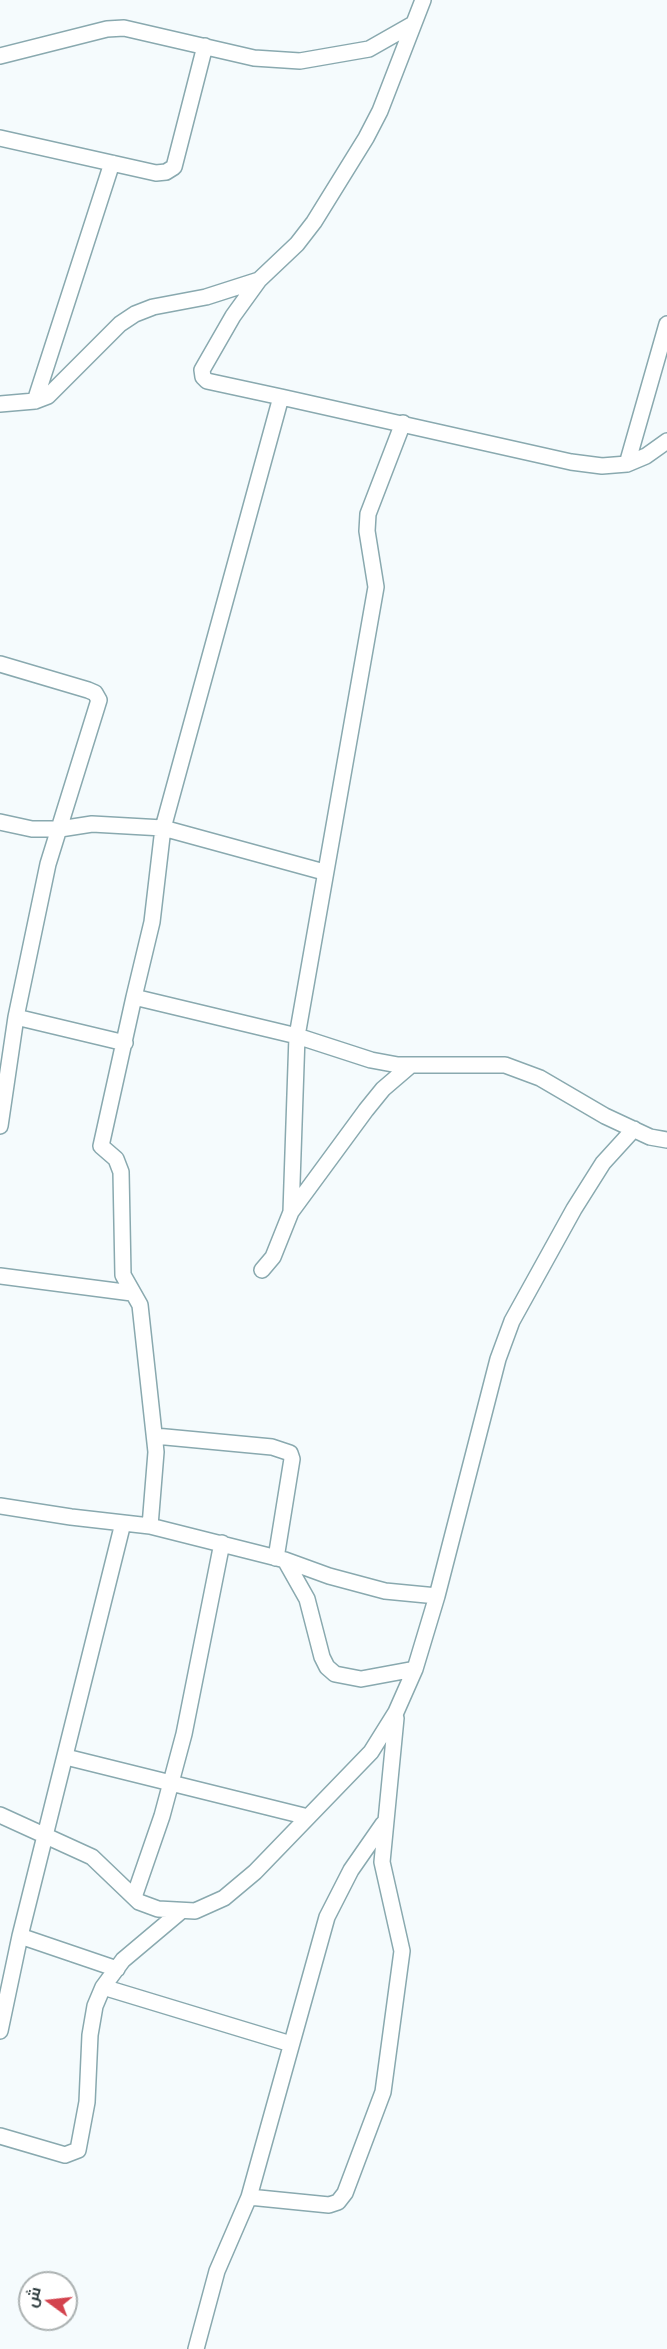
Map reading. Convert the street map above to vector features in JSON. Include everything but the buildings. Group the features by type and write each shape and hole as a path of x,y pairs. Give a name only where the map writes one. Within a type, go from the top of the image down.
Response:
{"street":[{"path":"423,0 380,111 366,138 314,222 297,244 259,279 233,316 202,370 202,377 207,381 571,462 602,466 627,464 646,456 667,441"},
{"path":"0,56 107,29 124,28 254,58 300,61 369,49 389,40 413,24"},
{"path":"0,138 112,164 156,173 166,172 174,167 205,46"},
{"path":"34,400 112,164"},
{"path":"0,404 34,400 57,389 120,324 135,314 153,307 206,297 259,279"},
{"path":"627,464 667,324"},
{"path":"150,1526 155,1436 140,1305 123,1275 121,1172 116,1159 101,1146 152,922 163,828 281,396"},
{"path":"291,1212 297,1036 324,872 376,588 367,531 368,514 402,423"},
{"path":"0,664 88,690 95,693 99,700 48,864 10,1024 0,1126"},
{"path":"0,822 32,829 60,829 92,824 163,828 324,872"},
{"path":"134,997 297,1036 371,1060 411,1065 505,1065 540,1078 575,1100 650,1137 667,1140"},
{"path":"10,1024 125,1043"},
{"path":"262,1270 273,1257 291,1212 383,1089 411,1065"},
{"path":"0,1815 47,1835 102,1864 139,1902 158,1909 180,1912 206,1908 224,1898 255,1872 371,1752 396,1712 415,1669 437,1596 498,1359 512,1321 597,1172 634,1129"},
{"path":"1,1279 132,1293"},
{"path":"155,1436 272,1448 290,1453 292,1459 281,1559 307,1599 327,1667 335,1674 361,1679 415,1669"},
{"path":"0,1506 150,1526 281,1559 330,1576 385,1591 437,1596"},
{"path":"0,2031 20,1936 123,1523"},
{"path":"134,1897 172,1783 222,1544"},
{"path":"249,2197 329,2205 338,2202 345,2193 383,2092 402,1952 382,1862 396,1712"},
{"path":"66,1757 308,1817"},
{"path":"196,2349 217,2271 249,2197 327,1917 351,1870 384,1822"},
{"path":"0,2136 65,2155 78,2150 87,2102 90,2035 95,2006 103,1987 117,1969 180,1912"},
{"path":"20,1936 117,1969"},
{"path":"103,1987 291,2044"}]}
